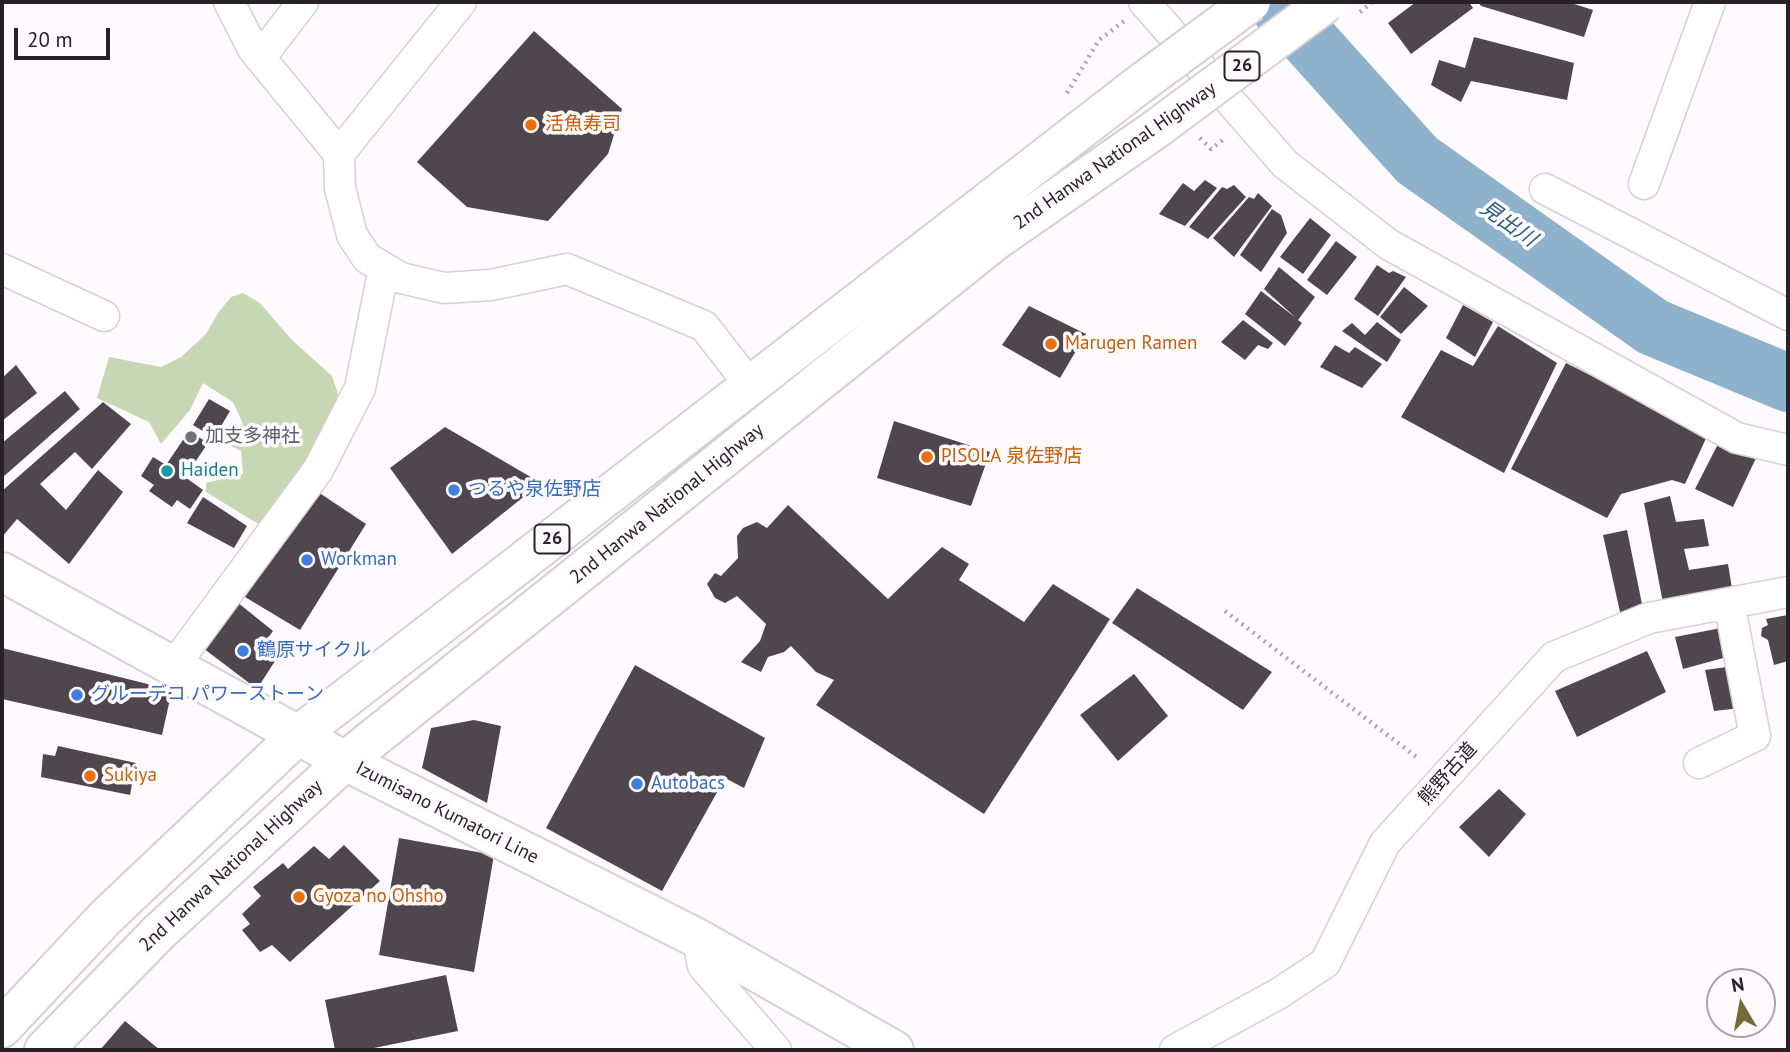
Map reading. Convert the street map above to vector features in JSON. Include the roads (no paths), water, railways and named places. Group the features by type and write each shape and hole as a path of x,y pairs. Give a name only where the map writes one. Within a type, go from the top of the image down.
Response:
{"main road":[{"name":"2nd Hanwa National Highway","path":"2,1028 106,917 297,736 1251,2"},
{"name":"2nd Hanwa National Highway","path":"44,1050 159,932 345,761 995,241 1156,129 1328,2"},
{"name":"Izumisano Kumatori Line","path":"2,572 297,736 697,938 894,1050"}],"street":[{"path":"229,2 253,49 339,154 340,188 352,235 367,258 401,278 444,288 491,285 567,269 704,326 750,385"},
{"path":"260,58 303,2"},
{"path":"339,154 461,2"},
{"path":"1644,184 1710,2"},
{"path":"1145,3 1285,164 1388,244 1737,438 1788,450"},
{"path":"1545,189 1788,315"},
{"path":"173,667 318,470 360,388 384,268"},
{"path":"2,269 104,316"},
{"name":"熊野古道","path":"1175,1050 1278,994 1325,963 1385,843 1554,657 1649,618 1788,592"},
{"path":"1699,763 1755,736 1729,603"},
{"path":"697,938 703,966 776,1050"}],"waterway":[{"name":"見出川","path":"1275,2 1417,160 1653,327 1788,383"}],"place":[{"name":"活魚寿司","path":"531,125"},
{"name":"Marugen Ramen","path":"1051,344"},
{"name":"加支多神社","path":"191,437"},
{"name":"PISOLA 泉佐野店","path":"927,457"},
{"name":"Haiden","path":"167,471"},
{"name":"つるや泉佐野店","path":"454,490"},
{"name":"Workman","path":"307,560"},
{"name":"鶴原サイクル","path":"243,651"},
{"name":"グルーデコ パワーストーン","path":"77,695"},
{"name":"Sukiya","path":"90,776"},
{"name":"Autobacs","path":"637,784"},
{"name":"Gyoza no Ohsho","path":"299,897"}]}
